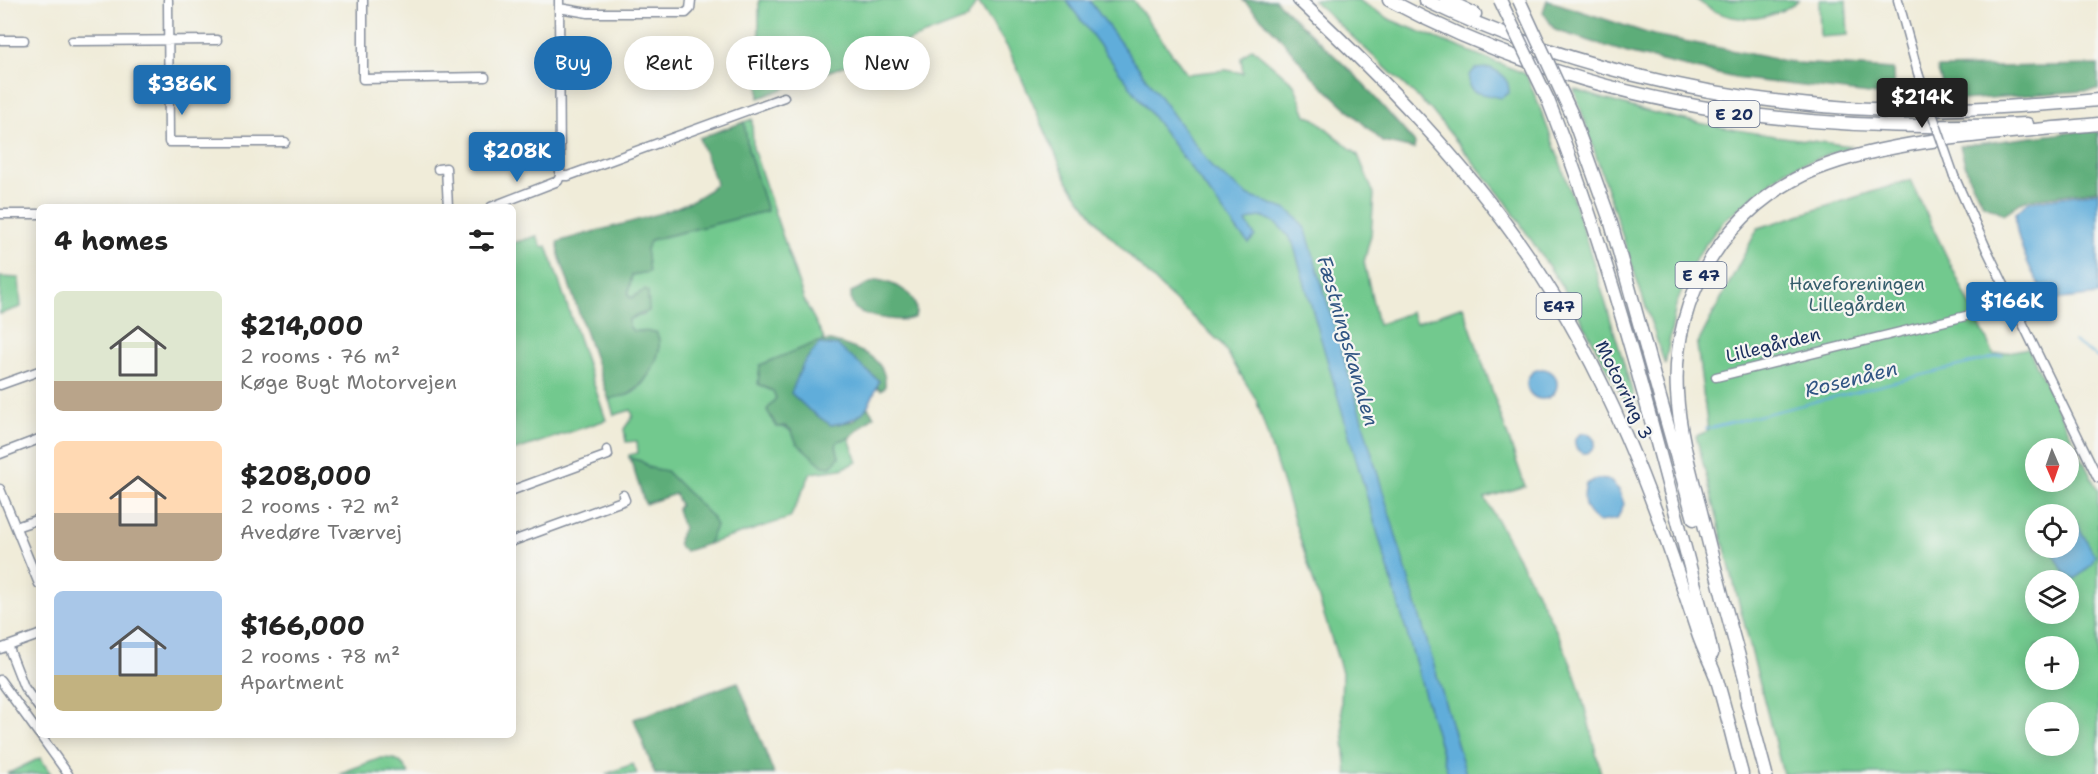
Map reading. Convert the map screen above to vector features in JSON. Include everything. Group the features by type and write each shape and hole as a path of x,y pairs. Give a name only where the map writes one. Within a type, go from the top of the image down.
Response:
{"highway":[{"name":"Motorring 3","path":"1299,0 1382,80 1470,177 1527,255 1556,300 1613,404 1633,449 1668,540 1698,634 1715,676 1742,774"},
{"name":"E 20","path":"1389,0 1456,32 1555,70 1642,95 1735,114 1793,122 1906,128 2029,124 2098,117"},
{"name":"E 20","path":"1425,0 1497,31 1594,63 1683,86 1795,103 1850,108 1904,109 1996,108 2098,100"},
{"path":"1446,0 1477,15 1497,31"},
{"path":"1500,0 1548,100 1596,228 1707,631 1715,676"},
{"name":"Motorring 3","path":"1519,0 1572,114 1591,162 1623,265 1766,774"},
{"name":"E 47","path":"1749,709 1745,678 1693,482 1677,393 1677,363 1684,320 1703,272 1720,245 1751,210 1794,179 1817,169 1877,151 2098,124"}],"street":[{"path":"168,0 169,142 285,142"},
{"path":"363,0 363,79 485,77"},
{"path":"498,204 558,181 560,176 559,4 588,13 686,12 690,9 691,0"},
{"path":"1898,0 1918,73 1954,176 2012,302 2098,478"},
{"path":"0,40 24,40"},
{"path":"72,41 217,40"},
{"path":"560,176 568,176 784,97"},
{"path":"438,169 446,168 448,204"},
{"path":"0,214 36,214"},
{"name":"Lillegården","path":"1716,377 1970,315 2012,302"},
{"path":"0,385 36,372"},
{"path":"0,454 36,440"},
{"path":"516,489 608,455 607,450"},
{"path":"0,489 36,577"},
{"path":"516,540 625,500 623,495"},
{"path":"16,527 36,520"},
{"path":"36,636 4,648 24,687 36,704"},
{"path":"0,680 36,729"},
{"path":"43,738 68,774"}],"green space":[{"path":"759,0 974,0 976,3 967,19 922,36 843,36 843,66 831,71 831,36 759,36"},
{"path":"977,0 1133,0 1187,74 1226,70 1243,73 1241,58 1252,48 1294,84 1306,115 1315,119 1358,155 1374,194 1371,235 1364,262 1378,325 1411,312 1416,323 1463,306 1525,486 1485,498 1563,645 1581,693 1601,774 1347,774 1341,707 1342,672 1256,399 1221,343 1101,227 1068,182 1008,48"},
{"path":"1243,0 1275,0 1355,75 1415,143 1414,149 1383,142 1314,78 1277,34"},
{"path":"1313,0 1358,0 1391,20 1526,74 1572,197 1637,408 1628,407 1569,297 1506,202 1431,110"},
{"path":"1547,0 1653,35 1796,63 1893,69 1894,97 1735,78 1631,54 1555,30 1543,12"},
{"path":"1697,0 1799,0 1774,14 1748,18 1722,14"},
{"path":"1819,0 1846,0 1848,35 1820,37"},
{"path":"2098,65 2098,90 1948,101 1937,68"},
{"path":"1574,89 1677,118 1782,137 1852,146 1786,170 1722,222 1697,256 1676,305 1665,365"},
{"path":"759,90 780,90 759,98"},
{"path":"752,119 753,148 804,300 824,342 760,365 763,387 773,391 776,398 767,410 777,427 790,430 797,443 839,457 836,446 838,441 849,438 857,462 841,469 811,473 790,518 708,544 716,526 666,471 650,468 641,461 629,458 629,455 638,453 637,441 626,442 624,429 633,416 631,410 614,415 609,400 628,395 639,388 648,376 659,350 643,331 633,331 629,326 629,319 644,315 645,290 631,298 628,295 632,275 648,272 646,249 651,240 767,211 748,149 744,122"},
{"path":"744,122 748,149 767,211 651,240 646,249 649,272 632,275 628,295 631,298 645,290 648,292 649,311 629,319 629,326 633,331 656,332 659,339 657,357 649,374 637,388 628,395 609,400 559,255 558,242 665,212 703,194 716,183 699,138"},
{"path":"2098,129 2098,190 2025,200 2004,214 1983,204 1969,178 1960,146"},
{"name":"Haveforeningen Lillegården","path":"1910,180 1994,355 2028,348 2072,438 2025,438 2025,492 2079,492 2079,452 2098,491 2098,774 1783,774 1696,436 1708,431 1697,345 1758,228"},
{"path":"537,236 542,247 547,246 606,420 516,450 516,242"},
{"path":"0,277 19,278 21,307 0,314"},
{"path":"877,280 905,291 914,302 915,317 903,320 886,319 862,313 855,308 851,292"},
{"path":"831,341 859,350 876,361 885,376 885,387 881,390 877,387 879,381 838,346 791,393 809,410 831,425 854,421 867,406 874,416 849,438 838,441 836,446 839,457 830,467 823,466 797,443 791,430 785,426 777,427 767,410 776,398 773,391 758,384 760,365 817,342"},
{"path":"630,458 641,461 650,468 666,471 712,517 716,526 708,544 686,551 680,548 678,542 683,528 677,509 680,505 675,494 645,504"},
{"path":"738,682 774,774 655,774 634,719"},
{"path":"40,758 51,774 7,774"},
{"path":"381,758 398,761 409,774 338,774"},
{"path":"633,764 637,774 606,774"}],"water":[{"path":"1066,0 1089,0 1213,169 1249,196 1287,210 1306,230 1466,774 1448,774 1293,243 1279,226 1260,217 1246,222 1255,236 1249,243 1240,234"},
{"path":"1490,68 1501,74 1508,83 1509,93 1501,98 1474,92 1469,86 1469,76 1475,69"},
{"path":"2098,192 2098,295 2052,300 2039,284 2026,260 2018,234 2016,213 2028,202"},
{"path":"819,344 838,346 879,381 867,407 857,417 831,425 809,410 791,393 803,364"},
{"path":"1542,369 1553,373 1557,384 1553,395 1542,399 1531,395 1527,384 1531,373"},
{"path":"1581,433 1589,433 1595,439 1595,447 1589,453 1581,453 1575,447 1575,439"},
{"path":"1597,479 1609,480 1619,490 1624,504 1617,519 1599,522 1585,506 1586,484"},
{"path":"2079,528 2095,556 2091,565 2079,576 2079,570 2062,570 2056,558 2079,558"}],"waterway":[{"name":"Rosenåen","path":"2074,341 2098,358"},
{"name":"Rosenåen","path":"1706,429 2003,355"}],"water label":[{"name":"Fæstningskanalen","path":"1348,341"}]}
